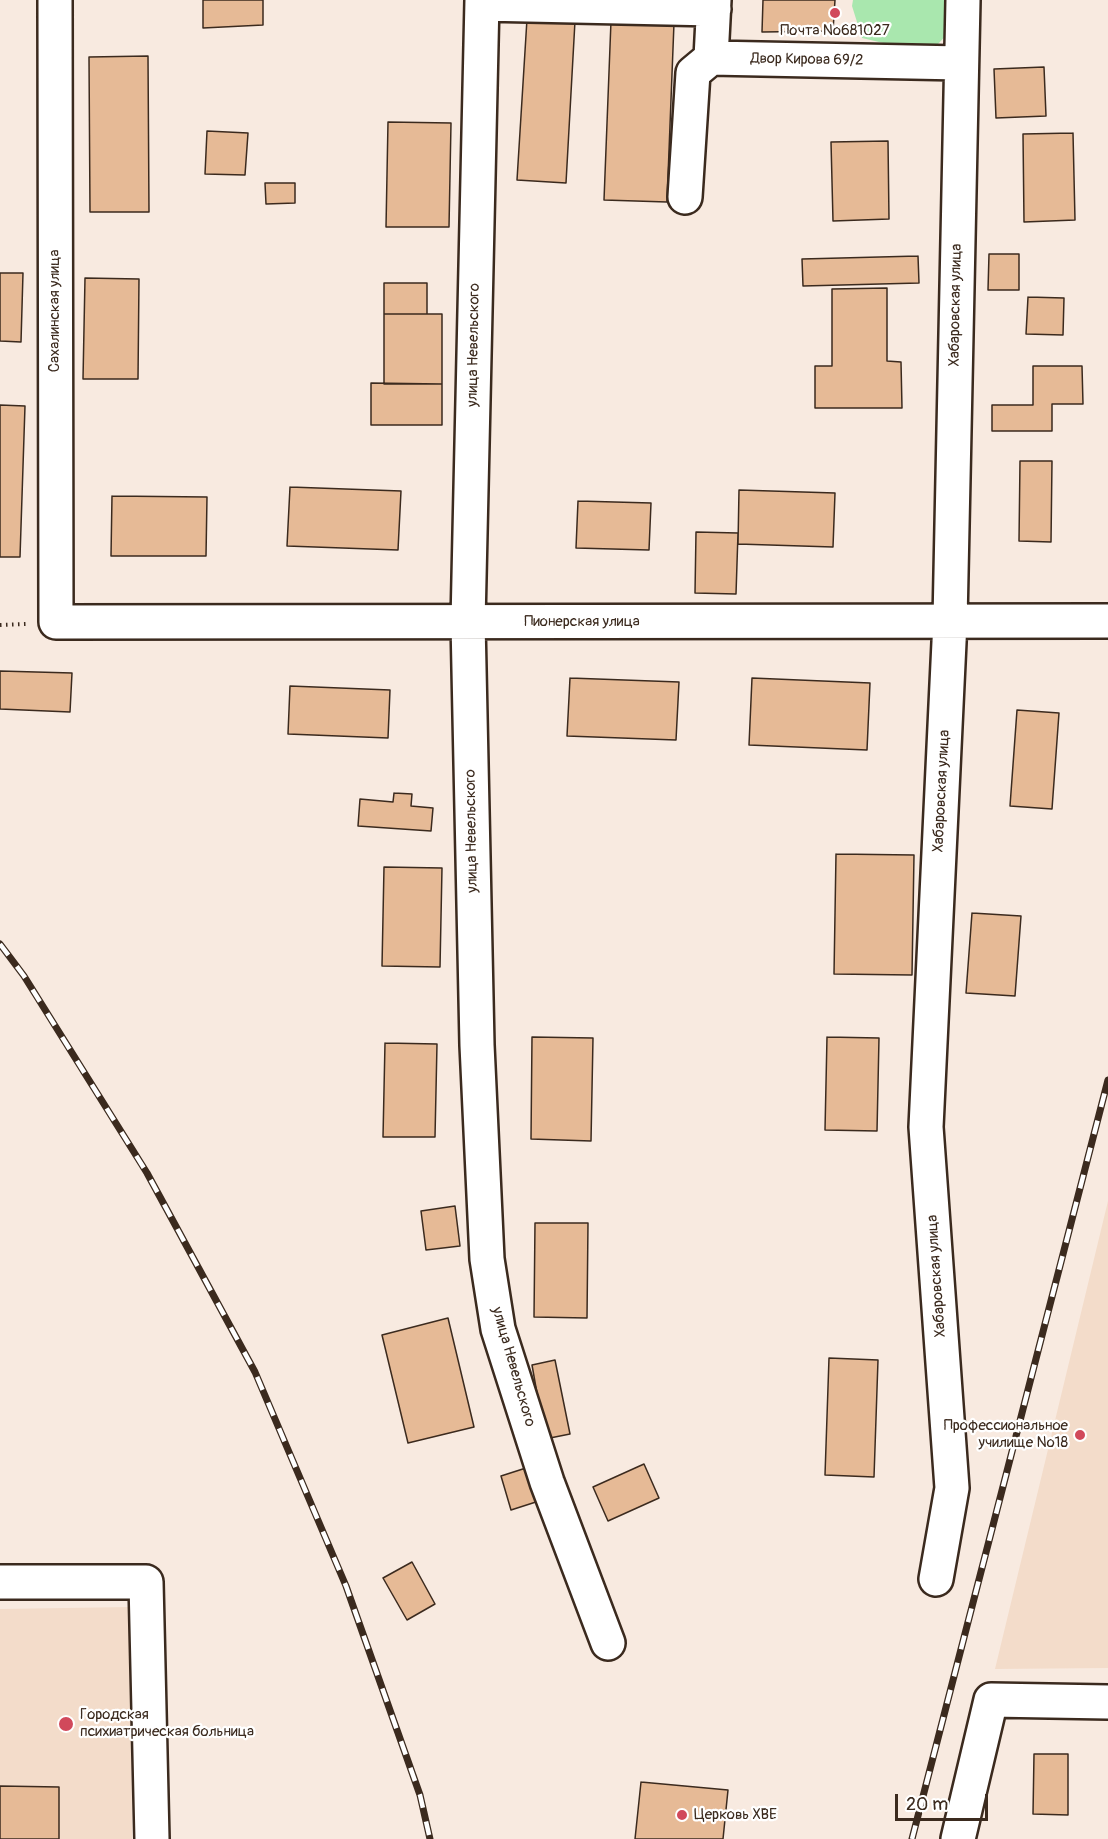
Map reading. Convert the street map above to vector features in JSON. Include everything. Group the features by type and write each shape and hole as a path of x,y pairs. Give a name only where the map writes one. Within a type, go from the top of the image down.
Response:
{"street":[{"name":"Сахалинская улица","path":"55,0 56,622"},
{"name":"Хабаровская улица","path":"936,1579 952,1488 926,1127 950,621 963,0"},
{"path":"482,2 714,5 711,58 693,73 685,197"},
{"name":"улица Невельского","path":"482,2 468,622 477,1045 487,1259 498,1329 508,1362 547,1482 608,1642"},
{"name":"Двор Кирова 69/2","path":"711,58 961,63"},
{"name":"Пионерская улица","path":"56,622 1108,621"},
{"path":"0,1582 146,1582 152,1839"},
{"path":"958,1839 991,1700 1108,1702"}],"shaded area":[{"name":"Профессиональное училище №18","path":"1108,1201 1108,1668 995,1669"},
{"name":"Городская психиатрическая больница","path":"131,1607 132,1839 0,1839 0,1609"}],"green space":[{"path":"853,0 952,0 952,29 938,44 905,48 862,38 852,6"}],"building":[{"path":"203,0 263,0 263,25 203,28"},
{"path":"763,0 835,0 833,31 762,32"},
{"path":"527,19 575,21 566,183 517,180"},
{"path":"611,21 674,23 667,202 604,200"},
{"path":"148,56 149,212 90,212 89,57"},
{"path":"1044,67 1046,116 996,118 994,69"},
{"path":"388,122 451,123 449,227 386,227"},
{"path":"207,131 248,133 245,175 205,174"},
{"path":"1073,133 1075,220 1024,222 1023,134"},
{"path":"888,141 889,219 833,221 831,142"},
{"path":"265,183 295,183 295,203 266,204"},
{"path":"989,254 1019,254 1019,290 988,290"},
{"path":"918,256 919,283 803,286 802,259"},
{"path":"0,273 23,273 21,342 0,341"},
{"path":"85,278 139,279 138,379 83,379"},
{"path":"384,283 427,283 427,314 384,314"},
{"path":"887,288 887,361 901,362 902,408 815,408 815,366 832,366 832,289"},
{"path":"1028,297 1064,298 1063,335 1026,334"},
{"path":"384,314 442,314 442,384 384,384"},
{"path":"1033,366 1082,366 1083,404 1052,404 1052,431 992,431 992,405 1033,405"},
{"path":"371,383 442,384 442,425 371,425"},
{"path":"0,405 25,406 20,557 0,557"},
{"path":"1020,461 1052,461 1051,542 1019,541"},
{"path":"290,487 401,491 398,550 287,546"},
{"path":"739,490 835,493 833,547 738,544"},
{"path":"112,496 207,497 206,556 111,556"},
{"path":"578,501 651,503 649,550 576,548"},
{"path":"696,532 738,533 736,594 695,593"},
{"path":"0,671 72,673 70,712 0,709"},
{"path":"570,678 679,682 676,740 567,736"},
{"path":"752,678 870,683 867,750 749,745"},
{"path":"290,686 390,690 388,738 288,734"},
{"path":"1017,710 1059,713 1052,809 1010,806"},
{"path":"394,793 412,794 411,806 433,808 431,831 358,826 360,799 393,802"},
{"path":"836,854 914,855 912,975 834,974"},
{"path":"384,867 442,868 440,967 382,966"},
{"path":"972,913 1021,916 1015,996 966,993"},
{"path":"532,1037 593,1038 591,1141 531,1139"},
{"path":"827,1037 879,1038 877,1131 825,1130"},
{"path":"385,1043 437,1044 435,1137 383,1137"},
{"path":"455,1206 460,1246 426,1250 421,1211"},
{"path":"535,1223 588,1223 587,1318 534,1317"},
{"path":"448,1318 474,1427 408,1443 382,1335"},
{"path":"829,1358 878,1360 874,1477 825,1475"},
{"path":"555,1360 570,1434 545,1439 528,1401 538,1399 532,1365"},
{"path":"644,1464 659,1498 608,1521 593,1487"},
{"path":"529,1467 539,1501 511,1510 501,1476"},
{"path":"412,1562 435,1604 407,1620 383,1578"},
{"path":"1034,1754 1068,1754 1068,1815 1033,1814"},
{"name":"Церковь ХВЕ","path":"641,1782 728,1790 723,1839 635,1839"},
{"path":"0,1786 59,1787 59,1839 0,1839"}],"railway":[{"path":"0,944 24,976 147,1173 255,1372 346,1586 420,1795 430,1839"},
{"path":"912,1839 1108,1080"}],"place":[{"name":"Почта №681027","path":"835,13"},
{"name":"Профессиональное училище №18","path":"1080,1435"},
{"name":"Городская психиатрическая больница","path":"66,1724"},
{"name":"Церковь ХВЕ","path":"682,1815"}]}
